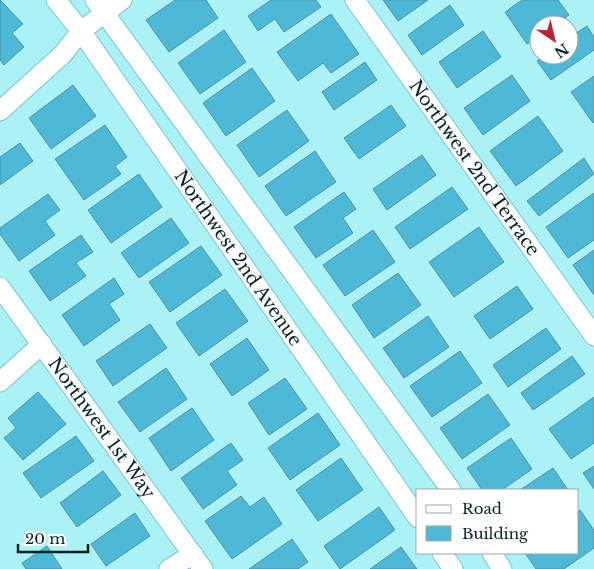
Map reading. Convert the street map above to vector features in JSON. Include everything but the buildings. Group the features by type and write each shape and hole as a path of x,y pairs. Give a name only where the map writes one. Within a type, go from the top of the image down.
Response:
{"street":[{"name":"Northwest 2nd Avenue","path":"56,0 81,32 416,515"},
{"path":"0,111 63,54 100,6 122,0"},
{"name":"Northwest 2nd Terrace","path":"355,0 594,336"},
{"name":"Northwest 2nd Avenue","path":"100,6 450,489"},
{"name":"Northwest 1st Way","path":"0,287 198,561"},
{"path":"0,382 42,344"},
{"path":"443,554 453,569"},
{"path":"493,554 502,569"},
{"path":"169,569 198,561"}]}
